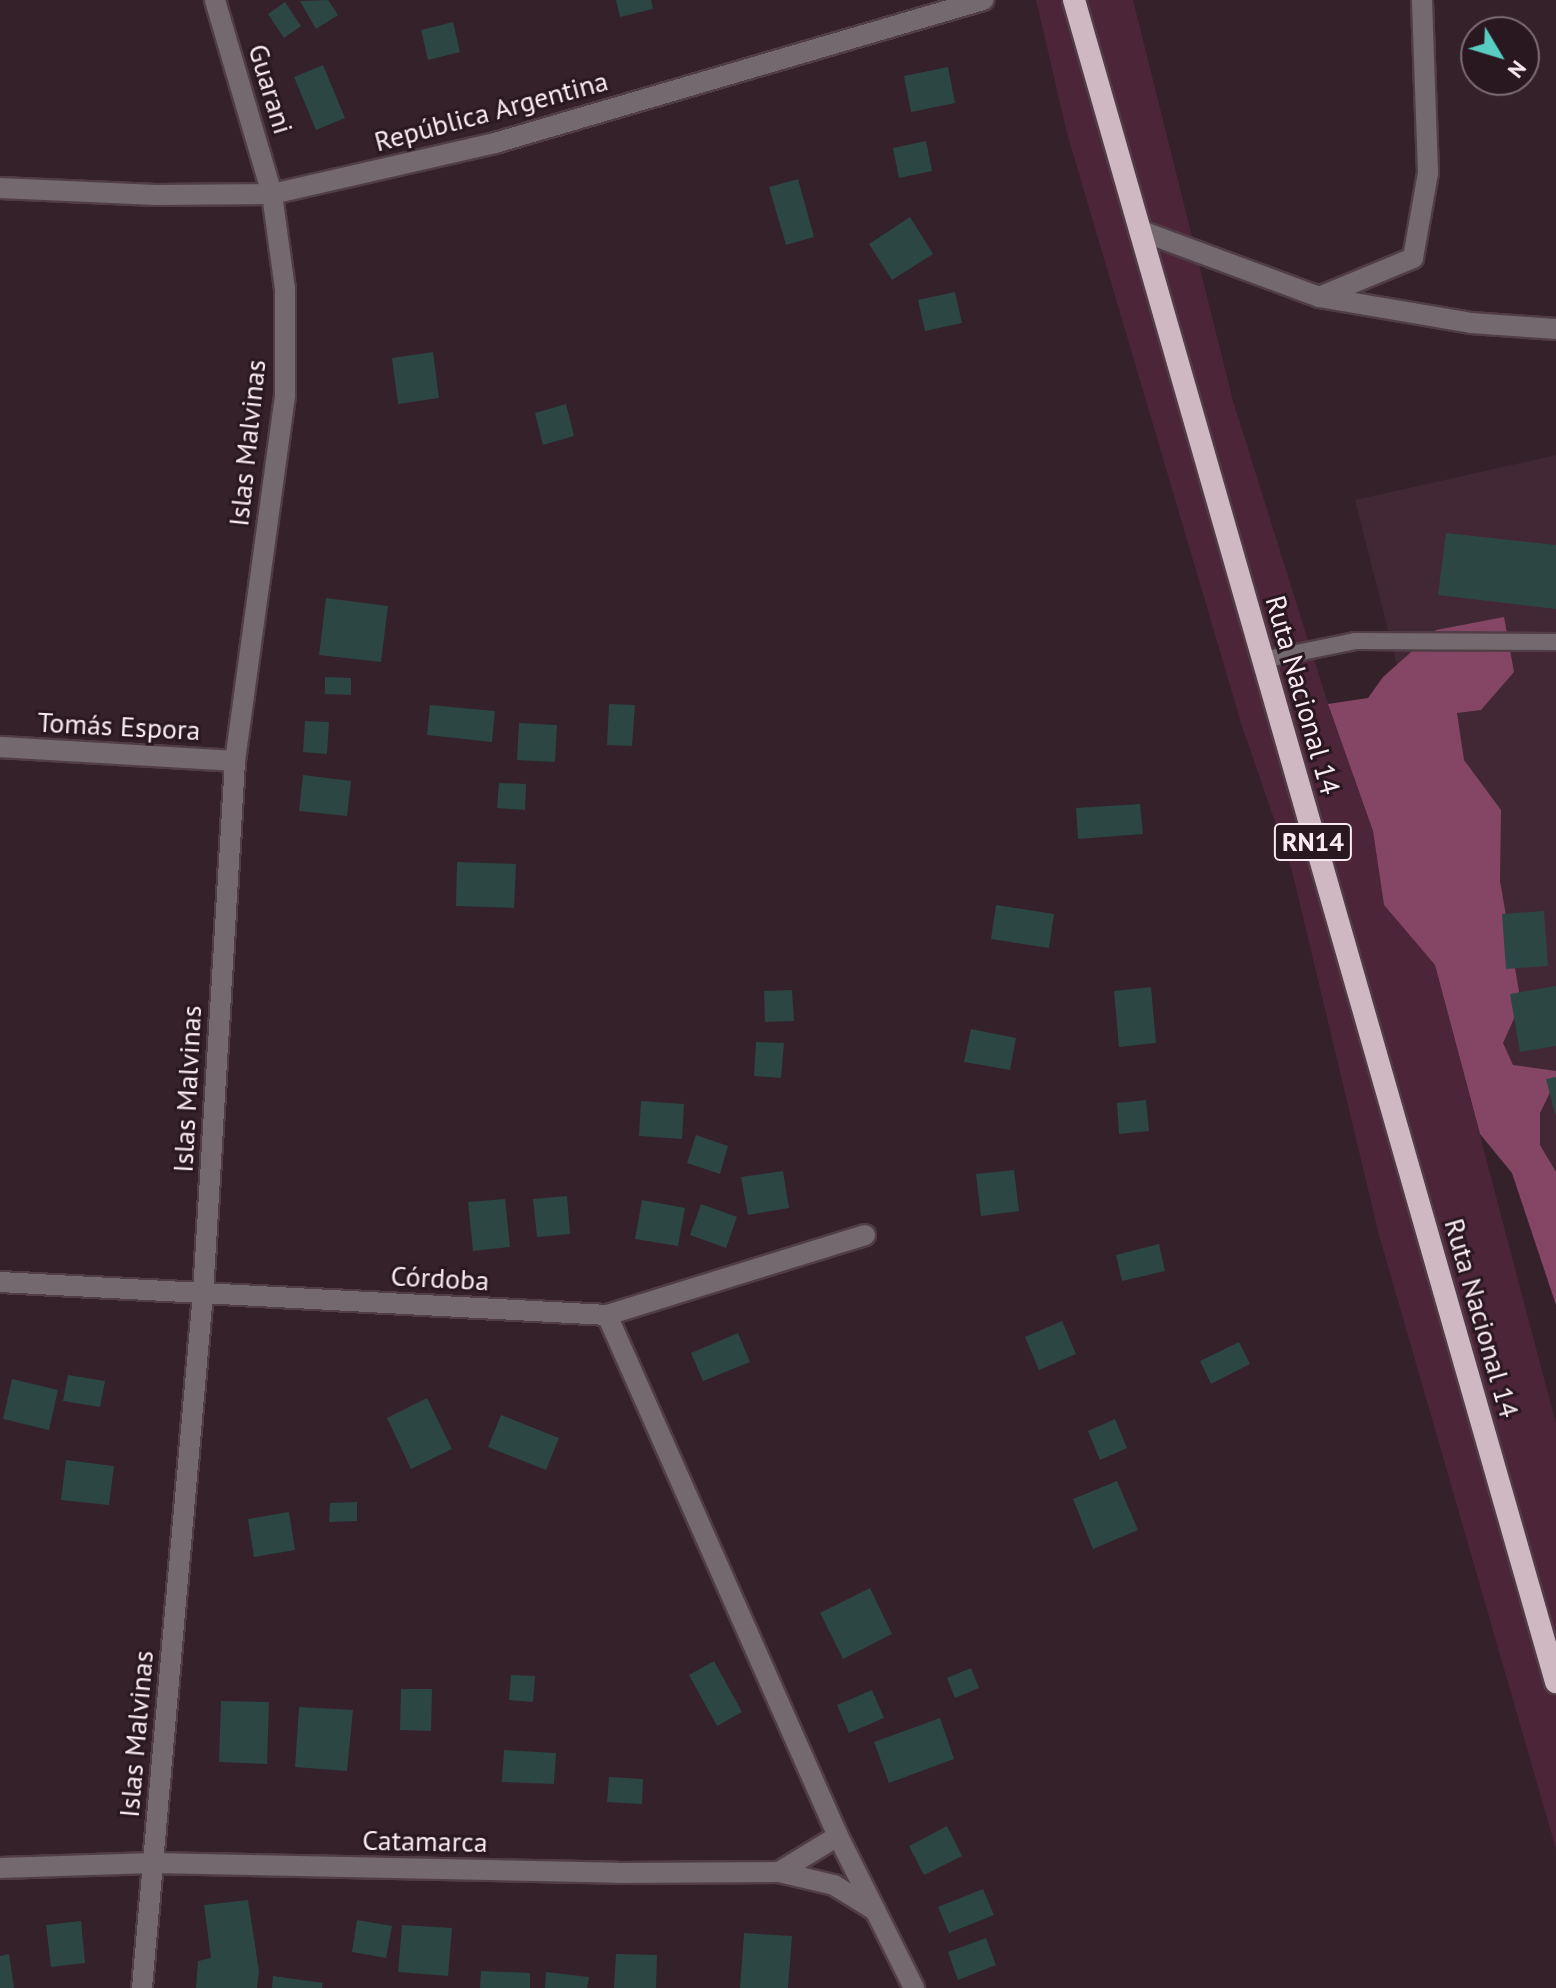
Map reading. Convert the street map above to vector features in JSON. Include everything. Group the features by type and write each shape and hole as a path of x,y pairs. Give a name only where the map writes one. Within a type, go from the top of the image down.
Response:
{"highway":[{"name":"Ruta Nacional 14","path":"1074,0 1556,1682"}],"street":[{"name":"Guarani","path":"215,0 272,194"},
{"name":"República Argentina","path":"0,188 156,195 272,194 495,143 983,0"},
{"path":"1319,297 1413,258 1428,173 1422,0"},
{"name":"Islas Malvinas","path":"142,1988 203,1294 235,761 285,395 285,289 272,194"},
{"path":"1139,230 1319,297 1471,323 1556,329"},
{"name":"Tomás Espora","path":"0,747 235,761"},
{"name":"Córdoba","path":"0,1282 607,1315 865,1235"},
{"path":"607,1315 838,1836 914,1988"},
{"path":"779,1872 838,1836"},
{"name":"Catamarca","path":"0,1868 153,1863 618,1873 779,1872 834,1885 876,1911"}],"lane":[{"path":"1262,660 1355,641 1556,642"}],"shaded area":[{"path":"1036,0 1133,0 1233,401 1328,704 1373,831 1384,905 1435,965 1556,1424 1556,1849 1379,1235 1292,871 1242,726 1067,133"},
{"path":"1556,455 1556,1292 1355,500"},
{"path":"1504,617 1514,672 1481,710 1457,713 1464,760 1501,810 1500,881 1521,1003 1503,1043 1513,1065 1556,1071 1556,1080 1540,1113 1540,1145 1556,1172 1556,1305 1512,1173 1480,1134 1435,965 1384,905 1373,831 1328,704 1368,698 1383,677 1436,630"}],"building":[{"path":"328,0 338,15 316,29 300,1"},
{"path":"616,0 651,0 653,9 620,17"},
{"path":"285,2 301,26 284,38 268,14"},
{"path":"453,22 460,52 428,60 421,30"},
{"path":"323,65 345,118 316,130 294,77"},
{"path":"948,67 955,103 911,112 904,76"},
{"path":"926,141 932,171 899,178 893,148"},
{"path":"798,179 814,237 786,245 769,187"},
{"path":"910,217 933,254 892,280 869,244"},
{"path":"955,292 962,323 925,331 918,300"},
{"path":"433,352 439,398 398,404 392,358"},
{"path":"566,404 574,436 543,445 535,413"},
{"path":"1446,533 1556,545 1556,609 1438,595"},
{"path":"326,598 388,606 381,662 319,655"},
{"path":"325,677 351,678 351,695 325,694"},
{"path":"609,704 635,705 632,746 607,745"},
{"path":"430,705 495,711 492,742 427,735"},
{"path":"305,721 329,722 327,754 303,752"},
{"path":"519,723 557,725 555,762 517,760"},
{"path":"303,775 351,781 347,816 299,811"},
{"path":"499,783 526,784 525,810 497,808"},
{"path":"1140,804 1143,834 1078,839 1076,808"},
{"path":"457,862 516,864 514,908 456,906"},
{"path":"996,905 1054,914 1049,948 991,939"},
{"path":"1544,911 1548,966 1506,969 1502,914"},
{"path":"1556,986 1556,1046 1520,1052 1510,994"},
{"path":"1151,987 1156,1043 1119,1047 1114,991"},
{"path":"792,990 794,1021 765,1022 764,991"},
{"path":"971,1029 1016,1038 1010,1070 964,1062"},
{"path":"756,1042 784,1043 781,1078 754,1076"},
{"path":"1556,1077 1556,1114 1555,1114 1546,1079"},
{"path":"1146,1100 1149,1131 1119,1134 1117,1103"},
{"path":"641,1101 684,1104 682,1139 639,1136"},
{"path":"696,1135 728,1146 720,1174 687,1163"},
{"path":"1014,1170 1019,1211 981,1216 976,1174"},
{"path":"783,1171 789,1208 748,1215 741,1177"},
{"path":"567,1196 570,1234 537,1237 533,1199"},
{"path":"505,1199 510,1247 473,1251 468,1202"},
{"path":"642,1200 685,1208 678,1246 635,1239"},
{"path":"701,1204 737,1217 726,1248 690,1235"},
{"path":"1159,1244 1165,1271 1122,1281 1116,1255"},
{"path":"1062,1321 1076,1354 1039,1370 1025,1337"},
{"path":"738,1333 750,1362 703,1381 691,1353"},
{"path":"1239,1342 1250,1364 1211,1384 1200,1361"},
{"path":"68,1375 105,1381 100,1407 63,1401"},
{"path":"12,1379 58,1390 49,1430 3,1419"},
{"path":"427,1398 452,1449 411,1469 387,1418"},
{"path":"501,1415 559,1438 546,1470 488,1447"},
{"path":"1115,1419 1127,1448 1100,1460 1088,1431"},
{"path":"66,1460 114,1466 109,1505 61,1500"},
{"path":"1117,1481 1138,1530 1093,1549 1073,1499"},
{"path":"357,1502 357,1521 329,1522 330,1503"},
{"path":"289,1512 295,1550 254,1557 248,1519"},
{"path":"870,1588 892,1634 843,1659 820,1613"},
{"path":"714,1661 742,1712 717,1726 689,1675"},
{"path":"971,1668 979,1688 955,1698 947,1678"},
{"path":"511,1675 535,1676 533,1702 509,1700"},
{"path":"401,1689 432,1689 431,1731 400,1730"},
{"path":"872,1690 884,1718 849,1733 837,1705"},
{"path":"221,1701 269,1702 267,1764 219,1762"},
{"path":"299,1707 353,1710 347,1771 295,1767"},
{"path":"940,1718 954,1759 889,1783 874,1742"},
{"path":"504,1750 556,1753 554,1784 502,1782"},
{"path":"609,1777 643,1779 642,1804 607,1802"},
{"path":"947,1826 962,1856 924,1875 909,1846"},
{"path":"983,1889 994,1915 949,1933 938,1907"},
{"path":"248,1900 259,1971 257,1988 196,1988 198,1961 211,1958 204,1905"},
{"path":"357,1920 392,1926 386,1958 352,1952"},
{"path":"81,1921 85,1963 51,1967 46,1925"},
{"path":"402,1925 452,1928 448,1976 398,1972"},
{"path":"744,1933 792,1936 788,1988 740,1988"},
{"path":"986,1938 996,1965 958,1980 948,1952"},
{"path":"9,1954 14,1988 0,1988 0,1956"},
{"path":"616,1954 657,1955 656,1988 614,1988"},
{"path":"481,1971 530,1973 530,1988 480,1988"},
{"path":"546,1972 589,1977 587,1988 545,1988"},
{"path":"273,1976 323,1983 322,1988 272,1988"}]}
